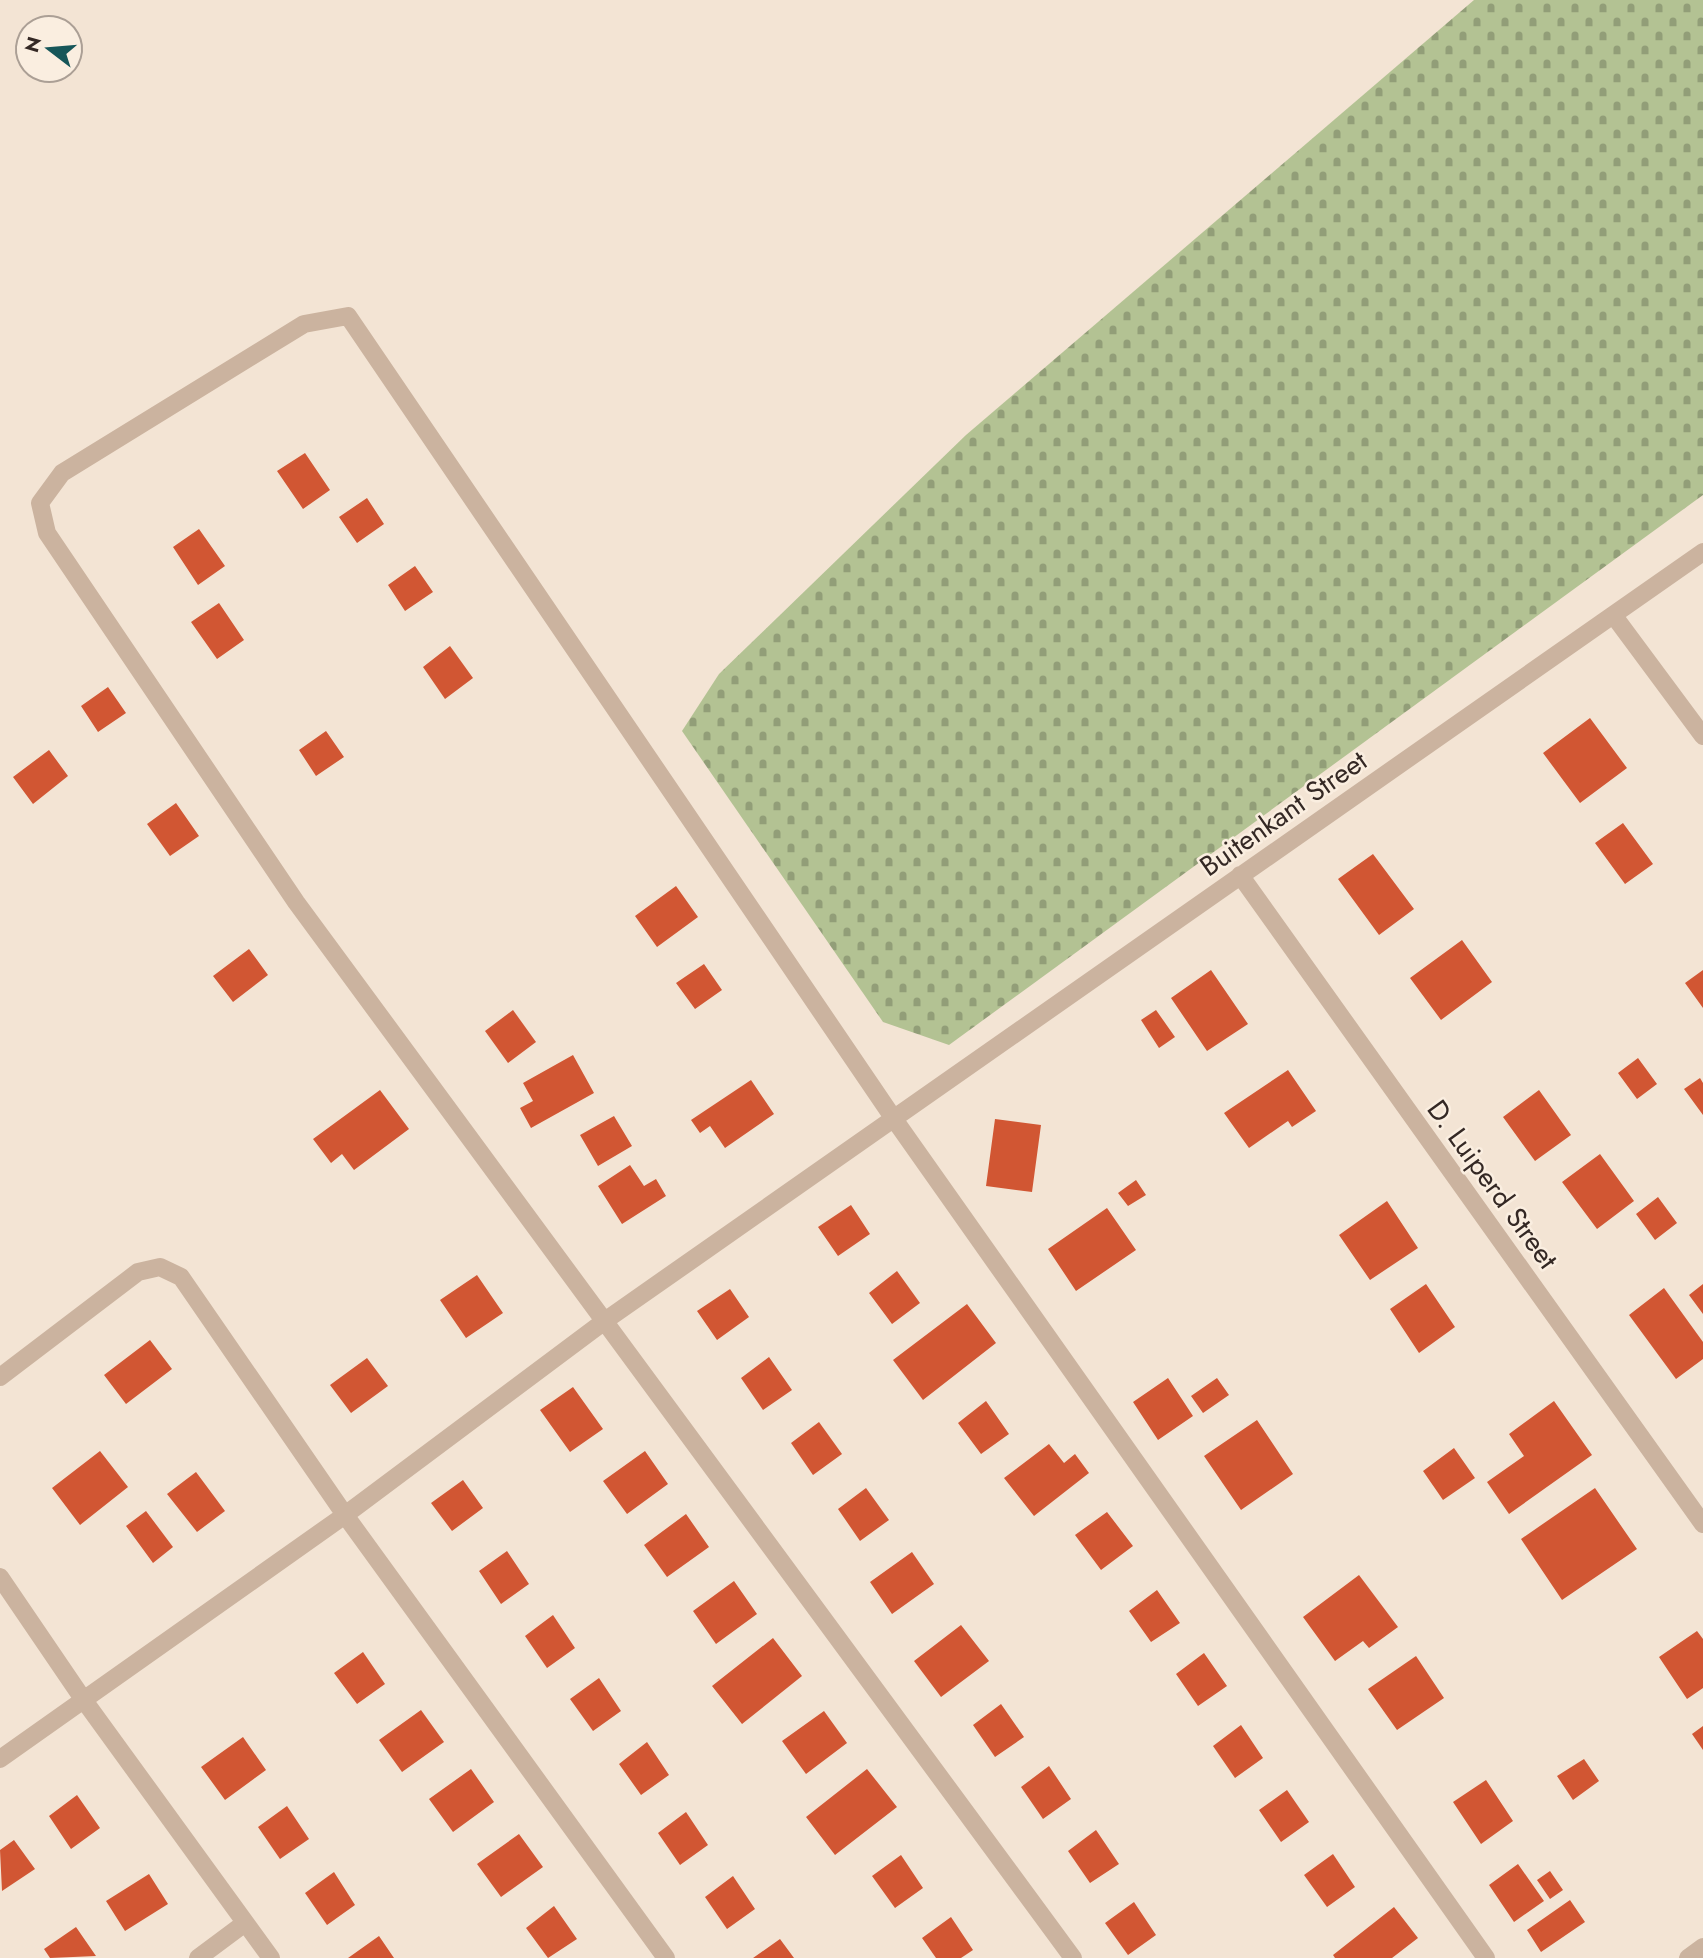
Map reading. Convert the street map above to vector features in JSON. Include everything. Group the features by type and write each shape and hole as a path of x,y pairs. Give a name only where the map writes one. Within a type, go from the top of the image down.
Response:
{"street":[{"path":"1073,1958 296,902 47,533 40,503 62,473 304,324 348,316 894,1119 1486,1958"},
{"name":"Buitenkant Street","path":"0,1759 345,1515 606,1320 1703,552"},
{"path":"1614,616 1703,736"},
{"name":"D. Luiperd Street","path":"1240,875 1703,1524"},
{"path":"0,1377 138,1272 160,1267 181,1277 345,1515 666,1958"},
{"path":"0,1577 83,1699 271,1958"},
{"path":"198,1958 245,1923"},
{"path":"1688,1958 1703,1947"}],"green space":[{"path":"1474,0 1703,0 1703,495 949,1045 883,1022 682,731 719,674 966,435"}],"building":[{"path":"305,453 330,490 303,509 277,471"},
{"path":"367,498 384,524 357,543 339,517"},
{"path":"199,529 225,566 198,585 173,547"},
{"path":"415,566 433,592 405,611 388,585"},
{"path":"219,603 244,640 217,659 191,622"},
{"path":"450,646 473,678 445,699 423,667"},
{"path":"108,687 126,713 98,732 81,706"},
{"path":"1590,718 1627,768 1580,803 1543,753"},
{"path":"326,731 344,757 316,776 299,750"},
{"path":"49,750 68,776 33,804 13,777"},
{"path":"176,803 199,836 170,856 147,824"},
{"path":"1623,823 1653,864 1625,884 1595,843"},
{"path":"1373,854 1414,909 1379,935 1338,879"},
{"path":"676,886 698,917 657,947 635,916"},
{"path":"1462,940 1492,982 1441,1020 1410,978"},
{"path":"249,949 268,975 233,1002 213,976"},
{"path":"704,964 722,990 695,1009 676,983"},
{"path":"1211,970 1248,1024 1207,1051 1171,998"},
{"path":"1703,970 1703,1008 1685,983"},
{"path":"513,1010 536,1042 508,1063 485,1031"},
{"path":"1156,1010 1175,1037 1159,1048 1141,1020"},
{"path":"573,1055 594,1093 531,1128 520,1108 533,1101 523,1083"},
{"path":"1638,1058 1657,1084 1637,1099 1618,1073"},
{"path":"1288,1070 1316,1111 1292,1127 1288,1121 1249,1148 1224,1113"},
{"path":"1700,1078 1703,1083 1703,1115 1684,1089"},
{"path":"751,1080 774,1114 725,1148 710,1126 700,1133 691,1120"},
{"path":"380,1090 409,1129 354,1170 342,1154 331,1163 313,1139"},
{"path":"1539,1090 1571,1135 1535,1161 1503,1117"},
{"path":"614,1116 632,1146 598,1166 580,1135"},
{"path":"995,1119 1041,1125 1032,1192 986,1186"},
{"path":"1600,1154 1634,1201 1597,1229 1562,1182"},
{"path":"630,1165 644,1186 656,1179 666,1196 622,1224 598,1186"},
{"path":"1136,1180 1146,1195 1128,1206 1118,1193"},
{"path":"1658,1197 1677,1223 1655,1240 1636,1214"},
{"path":"1387,1201 1418,1248 1370,1280 1339,1235"},
{"path":"851,1205 870,1234 838,1256 818,1227"},
{"path":"1107,1208 1136,1250 1076,1291 1048,1249"},
{"path":"897,1271 920,1303 892,1324 869,1293"},
{"path":"477,1275 503,1313 466,1338 440,1300"},
{"path":"1426,1284 1455,1327 1419,1353 1390,1309"},
{"path":"1703,1284 1703,1314 1689,1295"},
{"path":"1664,1288 1703,1342 1703,1359 1676,1379 1629,1315"},
{"path":"730,1289 749,1317 717,1340 697,1311"},
{"path":"967,1304 996,1343 923,1400 893,1360"},
{"path":"150,1340 172,1369 126,1404 104,1375"},
{"path":"769,1357 792,1390 763,1410 741,1378"},
{"path":"367,1358 388,1386 351,1413 330,1385"},
{"path":"1168,1378 1193,1416 1158,1440 1133,1402"},
{"path":"1217,1378 1229,1395 1203,1413 1191,1396"},
{"path":"573,1387 603,1429 570,1452 540,1410"},
{"path":"986,1401 1009,1434 981,1454 958,1423"},
{"path":"1554,1401 1592,1455 1509,1514 1487,1482 1524,1456 1509,1434"},
{"path":"1257,1420 1293,1474 1241,1510 1204,1456"},
{"path":"819,1422 842,1454 813,1475 791,1443"},
{"path":"1049,1444 1064,1463 1075,1454 1089,1473 1034,1516 1004,1478"},
{"path":"1454,1448 1475,1478 1443,1500 1423,1471"},
{"path":"100,1451 128,1487 80,1525 52,1488"},
{"path":"645,1451 668,1484 627,1514 603,1481"},
{"path":"196,1472 225,1511 197,1532 167,1494"},
{"path":"463,1480 483,1508 452,1531 431,1503"},
{"path":"866,1488 889,1520 860,1541 838,1509"},
{"path":"1595,1488 1637,1549 1562,1600 1521,1539"},
{"path":"146,1511 173,1547 153,1563 126,1526"},
{"path":"1107,1512 1133,1546 1101,1570 1075,1535"},
{"path":"686,1514 709,1547 667,1577 644,1545"},
{"path":"507,1551 529,1584 501,1604 479,1571"},
{"path":"912,1552 934,1584 892,1614 870,1582"},
{"path":"1359,1575 1398,1627 1369,1648 1363,1641 1335,1661 1303,1617"},
{"path":"734,1581 757,1614 716,1644 693,1611"},
{"path":"1157,1590 1180,1623 1151,1642 1129,1611"},
{"path":"553,1615 575,1648 547,1668 525,1636"},
{"path":"961,1625 989,1661 941,1697 914,1661"},
{"path":"1697,1631 1703,1639 1703,1688 1687,1699 1659,1657"},
{"path":"773,1638 802,1676 742,1724 712,1686"},
{"path":"363,1652 385,1684 357,1704 334,1673"},
{"path":"1204,1653 1227,1686 1198,1706 1176,1674"},
{"path":"1416,1656 1444,1698 1397,1730 1368,1689"},
{"path":"599,1678 621,1711 593,1731 570,1699"},
{"path":"1001,1704 1024,1737 995,1757 973,1725"},
{"path":"421,1710 444,1742 402,1772 379,1740"},
{"path":"824,1711 847,1743 806,1774 782,1741"},
{"path":"1241,1725 1263,1758 1235,1778 1213,1746"},
{"path":"1703,1726 1703,1750 1692,1734"},
{"path":"243,1737 266,1770 225,1800 201,1767"},
{"path":"647,1742 669,1775 641,1795 619,1764"},
{"path":"1584,1759 1599,1781 1573,1800 1557,1776"},
{"path":"1049,1766 1071,1799 1043,1819 1021,1787"},
{"path":"471,1769 494,1802 453,1832 429,1799"},
{"path":"867,1769 897,1807 835,1855 806,1817"},
{"path":"1486,1780 1513,1821 1481,1844 1453,1802"},
{"path":"1287,1790 1309,1822 1281,1842 1259,1810"},
{"path":"77,1795 100,1828 71,1849 49,1816"},
{"path":"287,1806 309,1839 280,1859 258,1827"},
{"path":"686,1812 708,1845 680,1865 658,1833"},
{"path":"1096,1830 1119,1864 1090,1883 1068,1851"},
{"path":"519,1834 543,1867 501,1897 477,1864"},
{"path":"14,1840 35,1869 2,1891 0,1850"},
{"path":"1333,1854 1355,1887 1327,1907 1304,1875"},
{"path":"901,1855 923,1888 895,1908 872,1876"},
{"path":"1518,1864 1544,1901 1514,1922 1489,1885"},
{"path":"1550,1871 1563,1890 1550,1899 1537,1880"},
{"path":"334,1872 355,1905 327,1925 305,1893"},
{"path":"149,1874 168,1904 125,1931 106,1901"},
{"path":"733,1876 755,1909 727,1929 705,1897"},
{"path":"1570,1900 1585,1922 1541,1952 1527,1930"},
{"path":"1134,1902 1156,1935 1128,1955 1105,1923"},
{"path":"554,1906 577,1939 548,1958 526,1928"},
{"path":"1394,1907 1418,1938 1392,1958 1335,1958 1333,1955"},
{"path":"951,1917 973,1950 961,1958 936,1958 922,1938"},
{"path":"76,1927 96,1956 50,1958 44,1949"},
{"path":"379,1936 394,1958 348,1958"},
{"path":"780,1939 794,1958 753,1958"}]}
